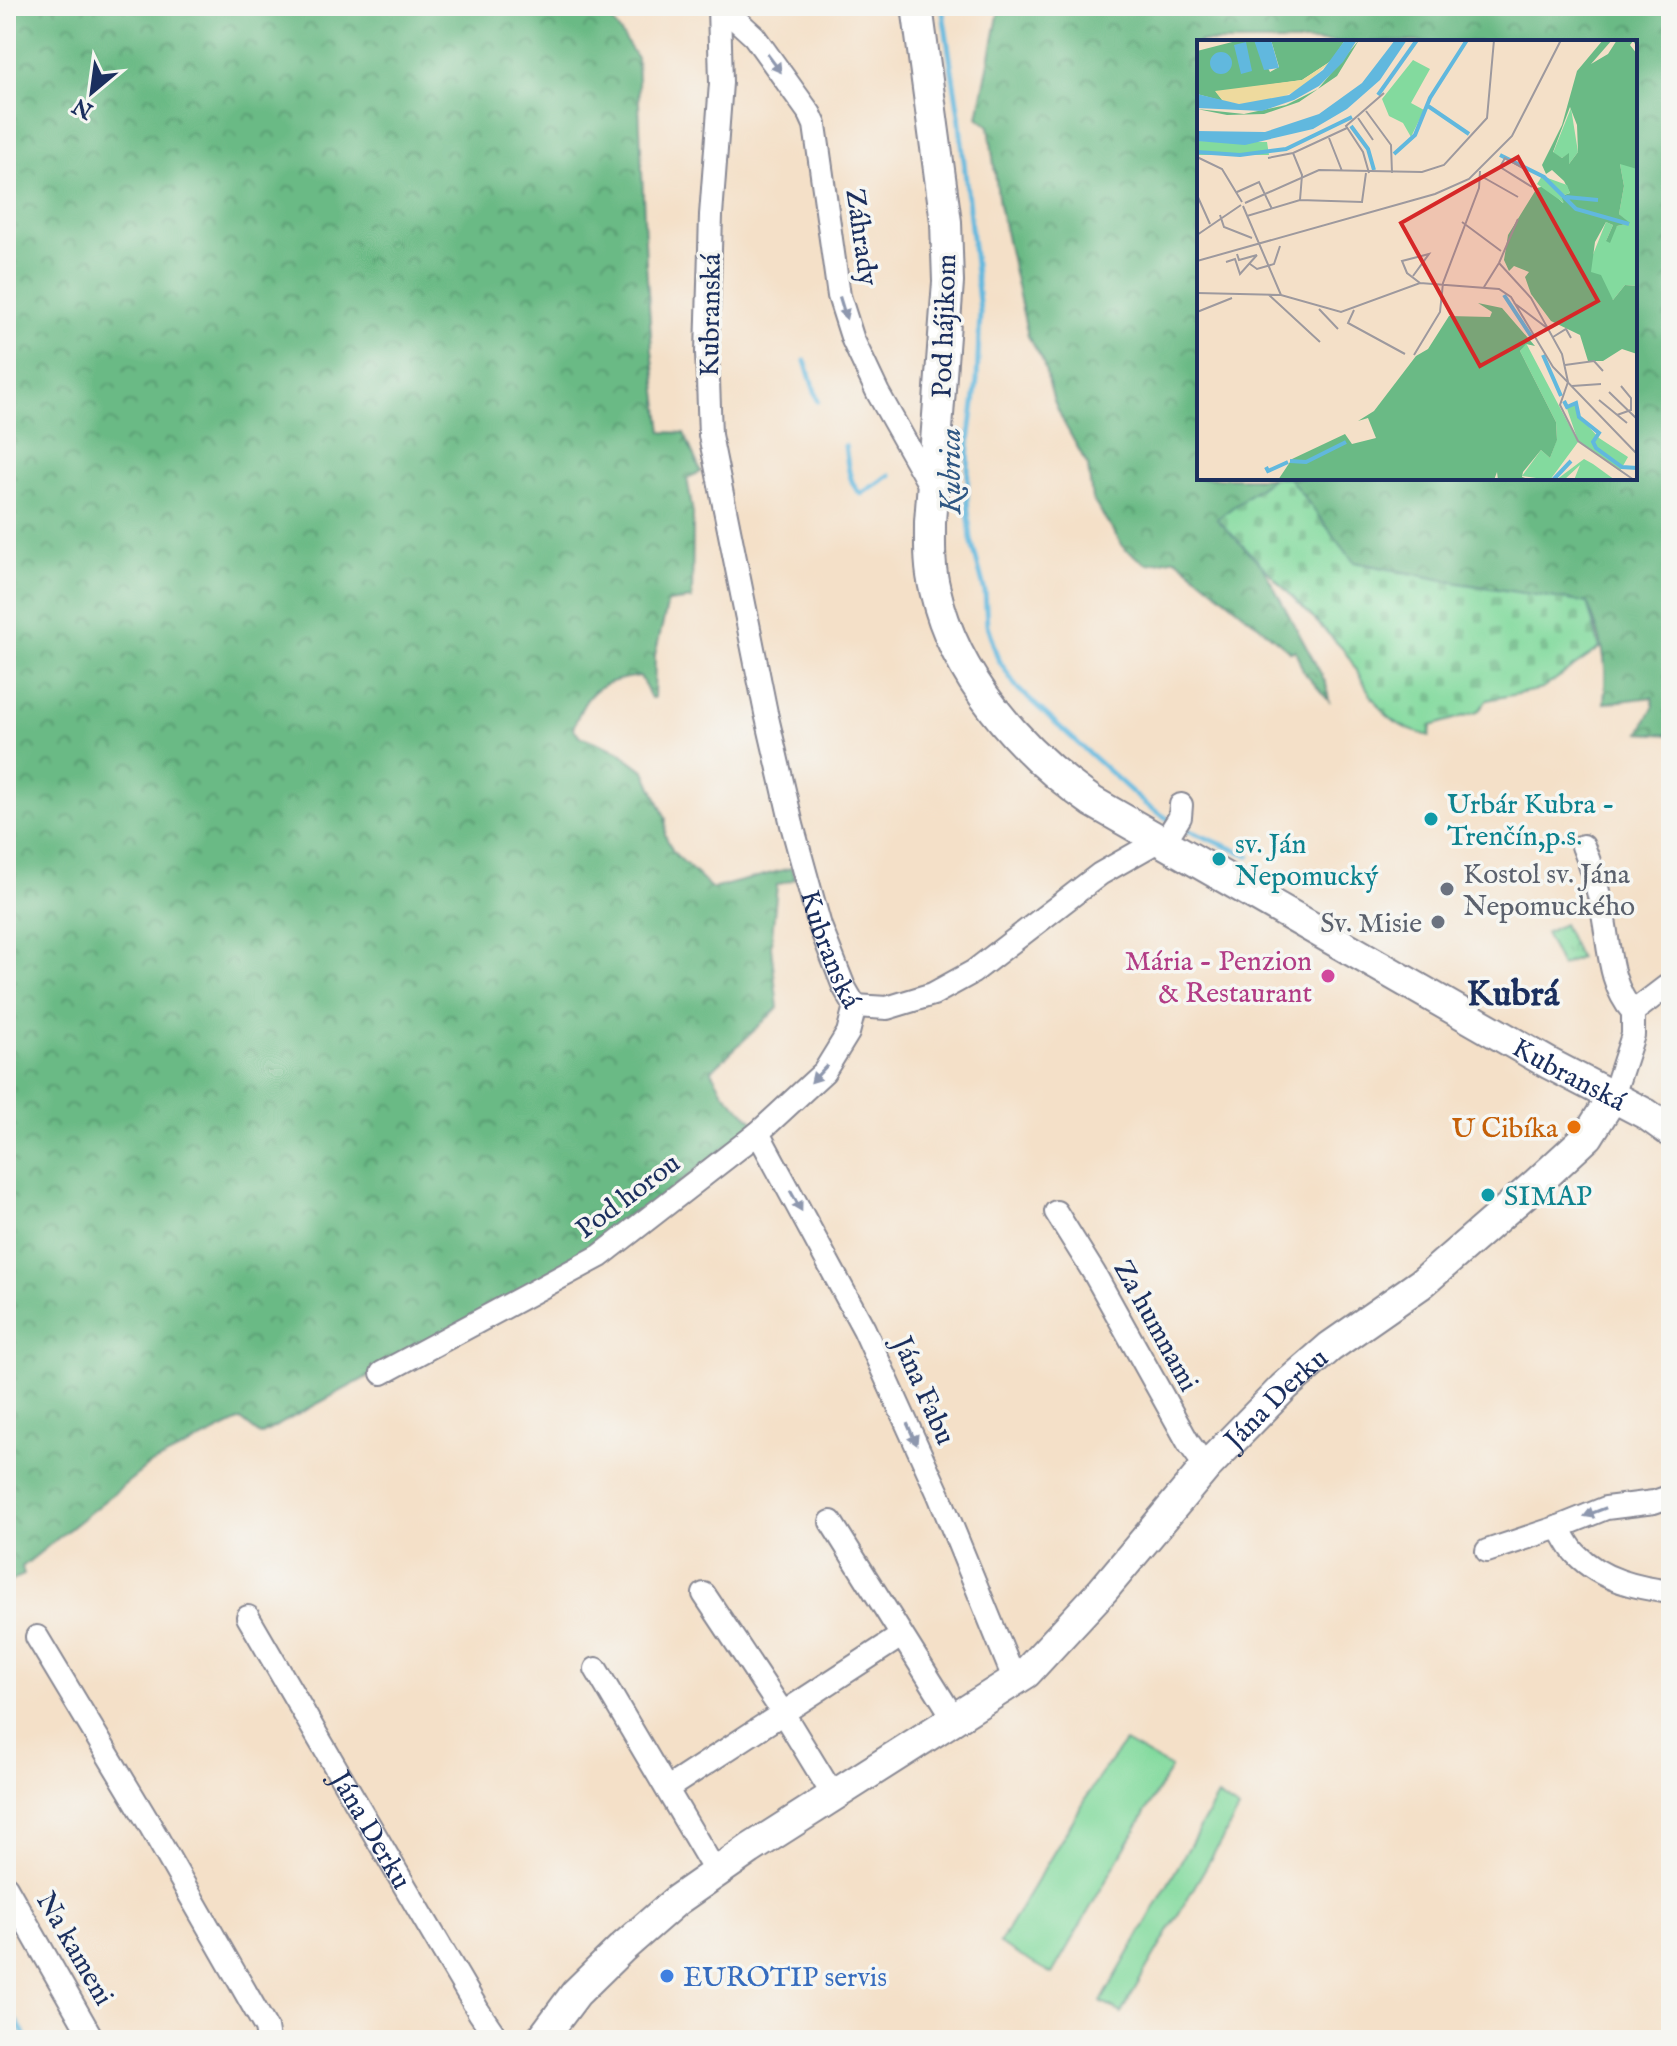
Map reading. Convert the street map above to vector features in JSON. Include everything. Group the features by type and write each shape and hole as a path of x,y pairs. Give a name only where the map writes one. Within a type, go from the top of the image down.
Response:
{"street":[{"name":"Záhrady","path":"720,6 754,36 801,100 815,125 839,296 853,340 878,393 932,489"},
{"name":"Kubranská","path":"720,6 721,83 711,215 707,353 710,435 792,825 820,926 844,987 855,1006 887,1008 933,994 973,972 1100,874 1170,828 1377,962 1550,1064 1646,1114 1671,1132"},
{"name":"Pod hájikom","path":"917,6 943,194 948,282 932,489 930,562 935,591 966,667 1009,730 1043,765 1093,802 1170,828"},
{"path":"1583,846 1601,902 1609,960 1623,1002 1633,1012 1633,1035 1613,1096"},
{"path":"1633,1012 1671,983"},
{"name":"Pod horou","path":"382,1373 600,1256 758,1133 824,1072 848,1033 855,1006"},
{"name":"Jána Derku","path":"541,2040 576,1993 621,1949 715,1871 1015,1681 1063,1636 1206,1467 1284,1387 1330,1347 1422,1283 1547,1174 1588,1136 1613,1096"},
{"name":"Jána Fabu","path":"758,1133 864,1329 939,1495 1015,1681"},
{"name":"Za humnami","path":"1056,1212 1094,1273 1188,1442 1206,1467"},
{"path":"1487,1551 1606,1508 1654,1502 1671,1496"},
{"path":"831,1522 955,1720"},
{"path":"1559,1527 1575,1553 1602,1572 1630,1586 1671,1592"},
{"path":"704,1594 833,1795"},
{"name":"Jána Derku","path":"248,1617 425,1922 498,2040"},
{"path":"668,1788 901,1636"},
{"path":"37,1637 139,1824 206,1939 266,2028 268,2040"},
{"path":"596,1669 715,1871"},
{"name":"Na kameni","path":"6,1887 93,2040"}],"green space":[{"path":"6,6 603,6 637,58 646,263 662,432 684,433 701,472 687,478 693,514 692,599 668,602 655,655 654,698 651,698 640,676 614,681 590,696 573,728 580,736 618,751 645,771 666,819 665,835 673,852 712,889 791,868 795,879 777,885 771,946 778,1008 711,1071 724,1093 755,1123 579,1262 260,1435 241,1420 149,1465 22,1567 24,1575 6,1583"},
{"path":"994,6 1671,6 1671,735 1640,733 1654,705 1652,697 1604,703 1603,652 1587,603 1458,583 1354,562 1291,480 1637,480 1637,40 1197,40 1197,480 1269,480 1217,519 1259,560 1326,683 1329,701 1303,671 1295,650 1291,652 1176,558 1147,564 1125,549 1092,499 1088,466 1064,423 1042,359 1028,336 999,204 989,126 978,117 999,11"},
{"path":"1269,480 1291,480 1354,562 1458,583 1587,603 1600,648 1542,689 1487,700 1478,712 1431,726 1430,736 1411,730 1385,713 1342,648 1217,519"},
{"path":"1563,924 1579,958 1561,966 1545,933"},
{"path":"1125,1742 1171,1768 1052,1974 999,1944 1100,1775"},
{"path":"1218,1796 1239,1810 1121,2013 1101,2002"}],"waterway":[{"name":"Kubrica","path":"942,6 959,115 980,312 967,499 971,539 985,592 987,625 998,659 1017,688 1145,804 1171,821"},
{"path":"805,361 818,401"},
{"path":"845,446 851,479 861,494 890,475"},
{"name":"Kubrica","path":"1180,827 1250,856"},
{"path":"6,2004 28,2040"}],"place":[{"name":"Urbár Kubra - Trenčín,p.s.","path":"1431,819"},
{"name":"sv. Ján Nepomucký","path":"1219,859"},
{"name":"Kostol sv. Jána Nepomuckého","path":"1447,889"},
{"name":"Sv. Misie","path":"1438,922"},
{"name":"Mária - Penzion & Restaurant","path":"1328,976"},
{"name":"U Cibíka","path":"1574,1127"},
{"name":"SIMAP","path":"1488,1195"},
{"name":"EUROTIP servis","path":"667,1976"}],"district":[{"name":"Kubrá","path":"1513,992"}]}
